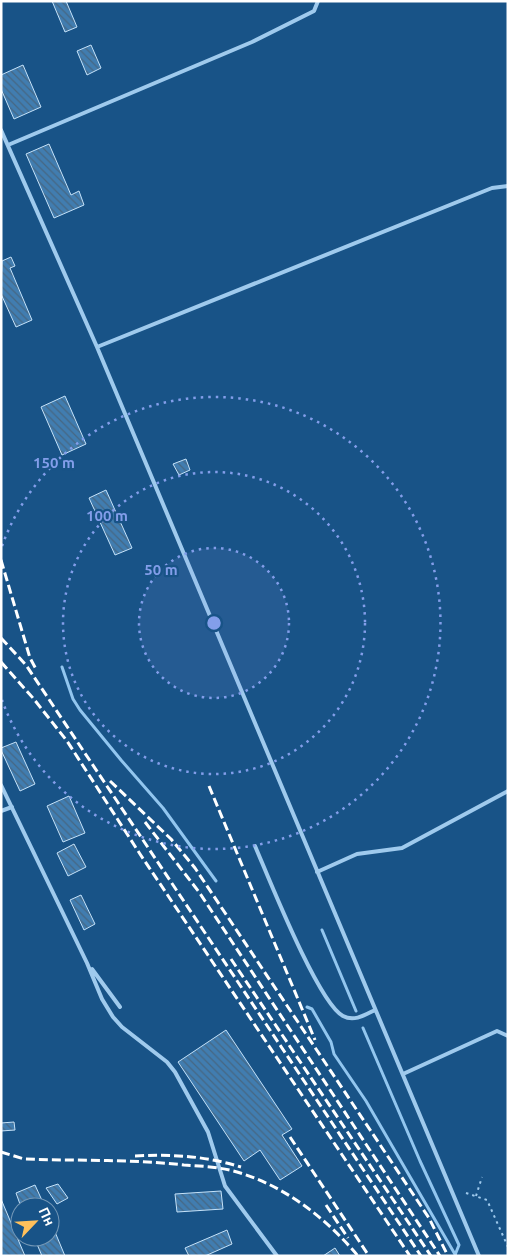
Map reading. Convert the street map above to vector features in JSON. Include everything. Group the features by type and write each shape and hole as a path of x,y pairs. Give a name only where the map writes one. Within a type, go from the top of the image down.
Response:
{"lane":[{"path":"8,145 252,42 314,11 318,1"},
{"path":"1,130 97,347 479,1256"},
{"path":"97,347 492,188 508,186"},
{"path":"1,785 88,963 102,999 113,1017 122,1027 167,1062 175,1072 208,1132 225,1186 277,1256"},
{"path":"317,872 357,854 402,848 508,791"},
{"path":"1,811 12,806"},
{"path":"255,846 296,940 331,1004 339,1014 348,1018 362,1016 375,1010"},
{"path":"88,963 120,1007"},
{"path":"403,1074 497,1031 508,1036"}],"path":[{"path":"476,1196 482,1178"},
{"path":"466,1193 487,1200 508,1248"}],"building":[{"path":"52,1 66,1 77,27 65,32"},
{"path":"91,45 101,68 87,75 77,51"},
{"path":"23,65 41,107 14,119 1,89 1,75"},
{"path":"49,144 71,195 79,191 84,205 54,218 26,154"},
{"path":"11,257 15,266 10,268 32,320 16,327 1,294 2,261"},
{"path":"65,396 86,444 62,455 41,407"},
{"path":"186,459 190,470 179,475 173,464"},
{"path":"106,490 132,548 115,555 89,498"},
{"path":"16,742 35,784 20,791 1,750 1,748"},
{"path":"69,796 85,833 63,842 47,806"},
{"path":"74,844 86,867 68,876 57,853"},
{"path":"81,895 95,924 84,930 70,900"},
{"path":"226,1030 292,1129 282,1135 302,1166 280,1180 260,1150 244,1161 178,1062"},
{"path":"14,1122 15,1130 1,1131 1,1123"},
{"path":"58,1184 68,1198 60,1202 60,1197 52,1197 46,1188"},
{"path":"35,1185 40,1197 17,1197 16,1193"},
{"path":"221,1191 223,1209 177,1212 175,1194"},
{"path":"1,1199 10,1220 10,1247 21,1247 25,1256 1,1256"},
{"path":"227,1230 232,1244 205,1256 189,1256 185,1248"},
{"path":"60,1244 65,1256 42,1256 38,1247 60,1247"},
{"path":"335,1248 340,1256 323,1256"}],"waterway":[{"path":"62,667 73,699 80,710 163,808 216,881"},
{"path":"322,930 356,1011"},
{"path":"307,1007 312,1009 331,1042 334,1054 366,1101 456,1256"},
{"path":"363,1028 420,1161 459,1245 455,1255"}],"railway":[{"path":"1,560 30,658 37,671"},
{"path":"1,638 26,665 421,1256"},
{"path":"1,662 67,741 140,854 410,1256"},
{"path":"110,781 171,839 195,868 429,1218 448,1256"},
{"path":"209,786 315,1040"},
{"path":"145,822 199,892 440,1256"},
{"path":"231,959 431,1256"},
{"path":"290,1137 369,1256"},
{"path":"1,1152 24,1159 144,1162 210,1167 237,1172 272,1186 304,1205 346,1242 358,1256"},
{"path":"135,1156 189,1157 215,1160 241,1167"},
{"path":"326,1205 348,1238"}]}
